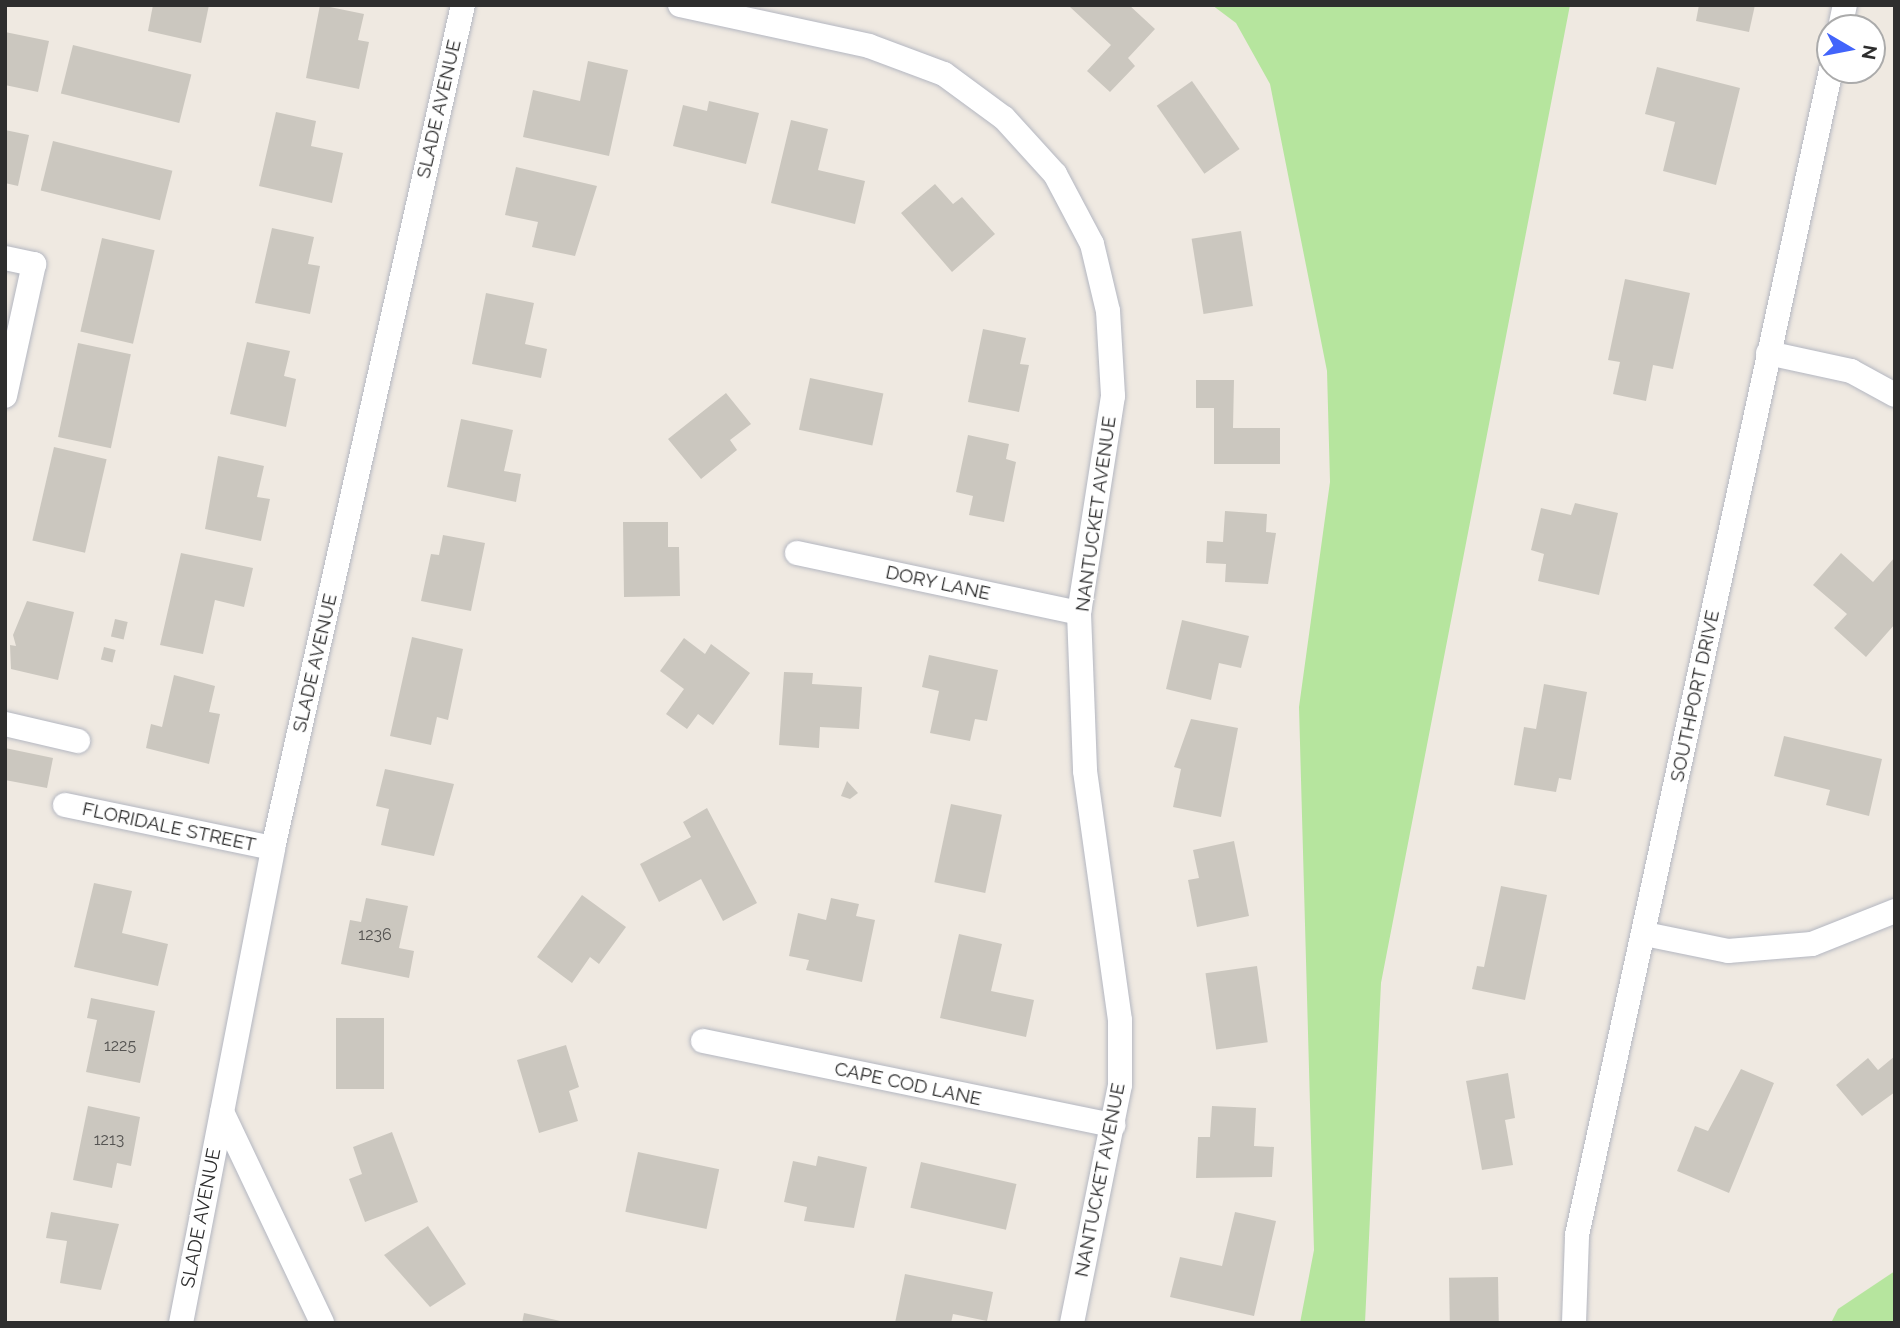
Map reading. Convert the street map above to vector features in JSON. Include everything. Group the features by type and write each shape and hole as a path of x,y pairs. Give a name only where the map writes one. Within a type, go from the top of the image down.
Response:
{"street":[{"name":"SLADE AVENUE","path":"181,1323 272,848 463,5"},
{"name":"NANTUCKET AVENUE","path":"680,5 869,46 944,74 1004,118 1055,174 1092,244 1108,312 1113,396 1079,613 1085,771 1120,1020 1114,1125 1072,1323"},
{"name":"SOUTHPORT DRIVE","path":"1574,1323 1577,1235 1645,934 1768,352 1828,84"},
{"path":"5,258 34,264 5,396"},
{"path":"1768,352 1851,371 1895,395"},
{"name":"DORY LANE","path":"797,553 1079,613"},
{"path":"5,724 78,741"},
{"name":"FLORIDALE STREET","path":"65,805 272,848"},
{"path":"1645,934 1728,951 1812,944 1895,911"},
{"name":"CAPE COD LANE","path":"703,1041 1114,1125"},
{"path":"222,1112 322,1323"}],"green space":[{"path":"1212,5 1570,5 1381,983 1365,1323 1300,1323 1314,1250 1299,707 1330,482 1327,371 1270,84 1236,23"},
{"path":"1895,1271 1895,1323 1831,1323 1838,1309"}],"building":[{"path":"153,5 209,5 201,43 148,31"},
{"path":"320,5 364,14 358,40 369,42 359,89 306,78"},
{"path":"1129,5 1155,29 1128,58 1135,66 1110,92 1087,71 1111,45 1070,7"},
{"path":"1699,5 1755,5 1749,32 1696,21"},
{"path":"5,32 49,41 38,92 5,85"},
{"path":"73,45 191,75 179,123 61,94"},
{"path":"588,61 628,70 609,156 523,137 533,90 580,101"},
{"path":"1657,67 1740,88 1716,185 1663,171 1675,122 1645,114"},
{"path":"1192,81 1240,149 1204,174 1157,106"},
{"path":"709,101 759,113 746,164 673,146 683,105 707,111"},
{"path":"276,112 316,121 311,146 343,153 332,203 259,186"},
{"path":"791,120 828,129 818,170 865,181 855,224 771,203"},
{"path":"5,130 29,135 18,186 5,183"},
{"path":"53,141 172,171 160,220 41,190"},
{"path":"516,167 597,186 575,256 532,247 538,222 505,215"},
{"path":"935,184 953,204 962,197 995,234 952,272 901,213"},
{"path":"272,228 314,237 308,264 320,266 310,314 255,303"},
{"path":"1241,231 1253,306 1204,314 1192,239"},
{"path":"102,238 155,250 133,344 80,332"},
{"path":"1625,279 1690,293 1673,369 1653,365 1646,401 1613,394 1620,362 1608,360"},
{"path":"486,293 534,303 525,344 547,349 541,378 472,364"},
{"path":"983,329 1026,338 1020,364 1029,365 1019,412 968,402"},
{"path":"247,342 290,351 284,376 296,379 286,427 230,414"},
{"path":"78,343 131,354 111,448 58,437"},
{"path":"810,378 883,394 872,445 799,430"},
{"path":"1196,380 1234,380 1233,428 1280,428 1280,464 1214,464 1214,408 1196,408"},
{"path":"726,393 751,424 730,440 737,450 701,479 668,439"},
{"path":"461,419 513,430 504,471 521,474 516,502 447,487"},
{"path":"968,435 1009,444 1006,459 1016,462 1004,522 969,515 973,496 956,492"},
{"path":"54,447 107,459 85,553 32,541"},
{"path":"218,456 264,466 257,497 270,499 261,541 205,529"},
{"path":"1575,503 1618,513 1599,595 1538,581 1544,554 1531,550 1541,508 1571,515"},
{"path":"1225,511 1267,514 1266,532 1276,533 1268,584 1225,582 1226,564 1206,563 1207,541 1223,542"},
{"path":"623,522 668,522 668,547 679,547 680,596 624,597"},
{"path":"443,535 485,543 471,611 421,601 431,554 439,555"},
{"path":"181,553 253,568 244,607 215,600 203,654 160,645"},
{"path":"1841,553 1873,582 1895,557 1895,624 1866,657 1834,628 1847,614 1813,585"},
{"path":"27,601 74,612 58,680 11,669 10,645 16,646 13,635"},
{"path":"115,619 128,622 124,639 111,637"},
{"path":"1182,620 1249,636 1241,668 1219,663 1211,700 1166,689"},
{"path":"412,637 463,649 448,720 437,717 431,745 390,736"},
{"path":"684,638 705,654 711,644 750,673 713,725 698,714 687,729 666,714 684,689 660,671"},
{"path":"104,647 116,650 112,663 101,660"},
{"path":"929,655 998,670 987,721 975,719 970,741 930,733 939,691 922,687"},
{"path":"784,672 813,673 812,684 862,687 859,729 820,727 819,748 779,745"},
{"path":"174,675 215,686 209,712 220,714 209,764 146,748 151,724 162,727"},
{"path":"1544,684 1587,692 1571,780 1559,778 1556,792 1514,785 1524,727 1536,729"},
{"path":"1191,719 1238,728 1221,817 1173,807 1181,769 1174,767"},
{"path":"1784,736 1882,759 1869,816 1826,805 1830,790 1774,776"},
{"path":"5,748 53,758 47,788 5,780"},
{"path":"385,769 454,784 434,856 381,845 389,809 376,806"},
{"path":"847,781 858,793 850,799 841,796"},
{"path":"951,804 1002,815 985,893 934,882"},
{"path":"707,808 757,903 723,921 701,879 659,902 640,864 691,837 683,822"},
{"path":"1234,841 1249,916 1197,927 1188,880 1199,878 1193,850"},
{"path":"94,883 132,891 122,933 168,944 158,986 74,967"},
{"path":"1501,886 1547,895 1525,1000 1472,989 1477,966 1484,967"},
{"path":"582,895 626,927 599,964 590,957 572,983 537,957"},
{"path":"366,898 408,906 399,948 414,951 409,978 341,964 350,920 361,922"},
{"path":"831,898 859,904 856,916 875,920 862,982 806,970 809,960 789,956 798,913 826,920"},
{"path":"959,934 1002,944 991,991 1034,1000 1026,1037 940,1018"},
{"path":"1257,966 1268,1042 1216,1049 1206,973"},
{"path":"91,998 155,1011 140,1083 86,1072 97,1020 87,1018"},
{"path":"336,1018 384,1018 384,1089 336,1089"},
{"path":"566,1045 579,1087 569,1091 578,1121 539,1133 517,1060"},
{"path":"1895,1056 1895,1092 1862,1116 1836,1085 1868,1058 1878,1070"},
{"path":"1741,1069 1774,1083 1729,1193 1677,1171 1695,1126 1708,1131"},
{"path":"1508,1073 1515,1118 1505,1120 1513,1165 1482,1170 1466,1081"},
{"path":"88,1106 140,1117 131,1166 117,1163 112,1188 73,1180"},
{"path":"1212,1106 1256,1108 1254,1146 1274,1147 1272,1177 1196,1178 1198,1137 1210,1137"},
{"path":"392,1132 418,1202 365,1222 349,1179 362,1174 353,1147"},
{"path":"638,1152 719,1169 707,1229 625,1212"},
{"path":"818,1156 867,1167 854,1228 804,1221 807,1207 784,1202 793,1161 816,1166"},
{"path":"921,1162 1016,1184 1006,1230 910,1208"},
{"path":"51,1212 119,1224 101,1290 60,1283 67,1241 46,1238"},
{"path":"1235,1212 1276,1221 1254,1316 1170,1297 1180,1257 1222,1266"},
{"path":"428,1226 466,1284 430,1307 384,1255"},
{"path":"905,1274 993,1292 987,1321 953,1314 951,1323 895,1323"},
{"path":"1498,1277 1499,1323 1450,1323 1449,1278"},
{"path":"524,1313 565,1322 565,1323 522,1323"}]}
